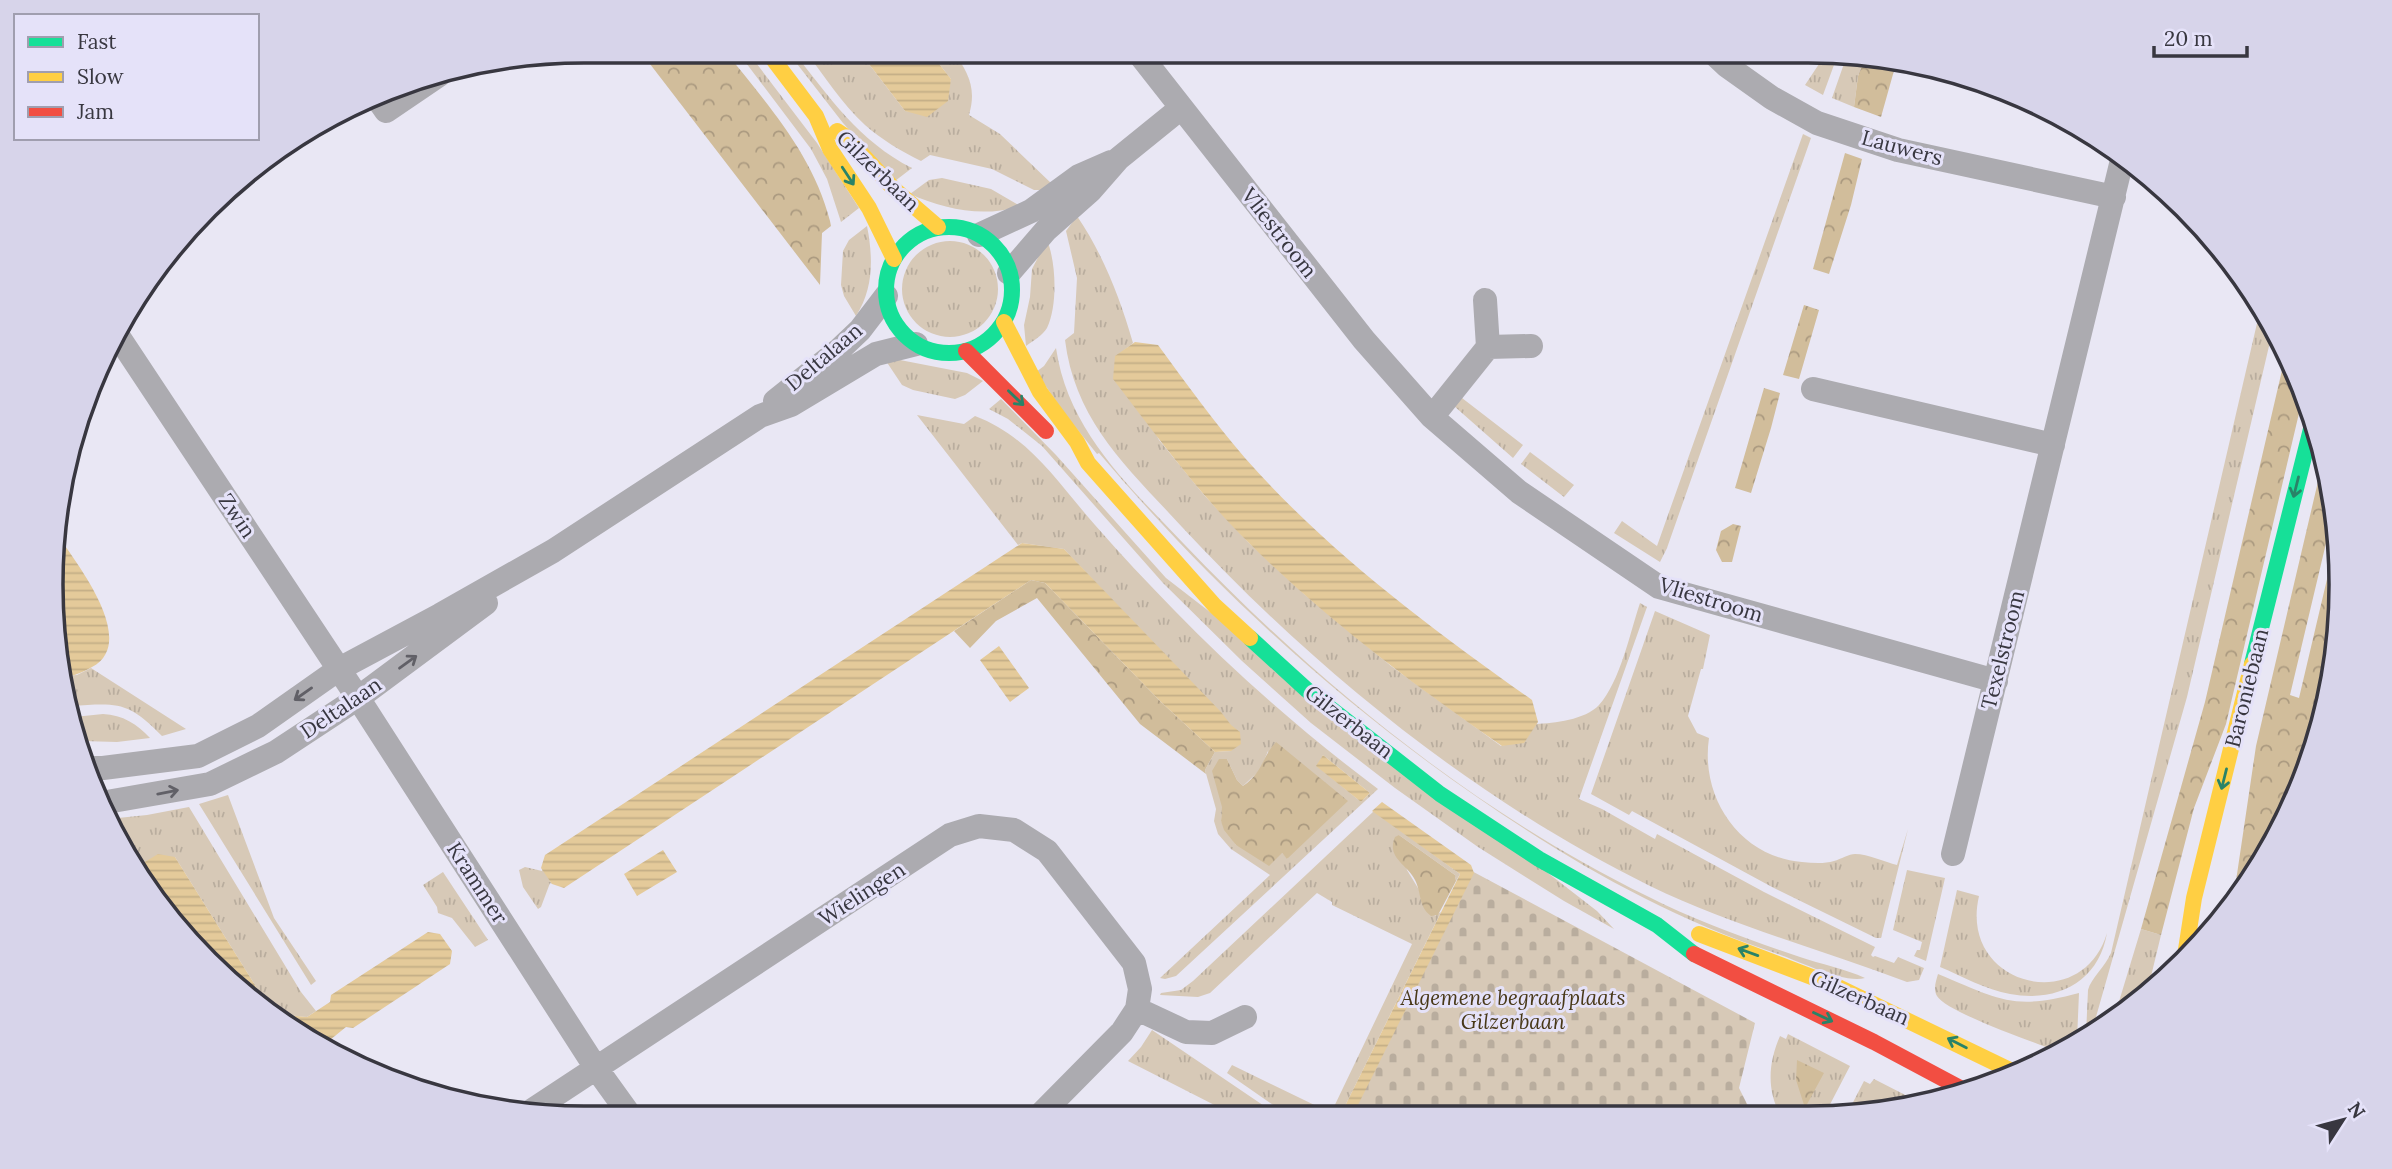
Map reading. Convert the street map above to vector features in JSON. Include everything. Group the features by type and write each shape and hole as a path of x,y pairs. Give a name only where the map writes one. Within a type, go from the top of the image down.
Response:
{"street":[{"name":"Gilzerbaan","path":"776,63 817,116 830,149 869,208 894,259"},
{"path":"1009,273 1046,230 1090,191 1118,159 1181,108 1147,63"},
{"name":"Lauwers","path":"1724,63 1773,98 1817,123 1898,150 2114,197"},
{"path":"382,105 386,111 414,92"},
{"name":"Vliestroom","path":"1181,108 1364,340 1432,417 1519,492 1659,587 1996,681"},
{"name":"Gilzerbaan","path":"817,116 846,137 894,189 938,227"},
{"path":"979,235 1031,211 1079,176 1118,159"},
{"name":"Texelstroom","path":"1953,854 2120,168"},
{"path":"938,227 954,227 979,235 997,249 1009,273 1012,292 1004,322 982,344 966,351 932,351 916,344 892,319 886,296 885,285 894,259 909,240 938,227"},
{"name":"Deltalaan","path":"760,416 782,392 850,340 886,296"},
{"path":"1432,417 1488,348 1485,300"},
{"name":"Gilzerbaan","path":"1004,322 1040,392 1077,442 1088,463 1215,606 1307,690 1440,794 1539,859 1657,925 1691,952 1954,1084"},
{"name":"Zwin","path":"123,343 358,698"},
{"name":"Deltalaan","path":"97,768 198,756 258,726 339,669 553,551 760,416 791,405 876,354 916,344"},
{"path":"1488,348 1531,346"},
{"name":"Gilzerbaan","path":"966,351 1023,405 1066,453 1088,463"},
{"path":"1813,389 2053,445"},
{"name":"Baroniebaan","path":"2187,941 2194,898 2308,441"},
{"name":"Deltalaan","path":"111,801 209,784 276,752 358,698 452,630 553,551"},
{"name":"Krammer","path":"358,698 596,1068 623,1106"},
{"name":"Wielingen","path":"541,1104 950,835 979,826 1014,830 1047,851 1134,963 1140,989 1137,1009"},
{"name":"Gilzerbaan","path":"1657,925 1698,933 1838,987 2004,1067"},
{"path":"1049,1106 1122,1032 1137,1009 1186,1032 1212,1033 1245,1017"}],"green space":[{"path":"649,63 735,63 772,110 812,174 830,221 831,226 822,233 820,285"},
{"path":"746,63 756,63 817,143 859,208 841,222 827,179 811,149"},
{"path":"796,63 802,63 846,117 876,145 912,168 895,181 843,123"},
{"path":"814,63 868,63 905,111 930,113 945,102 951,79 938,63 961,63 970,81 972,97 969,115 1000,134 1052,184 1042,190 1034,190 992,169 930,155 921,161 878,136 841,99"},
{"path":"1819,63 1834,64 1823,95 1805,85"},
{"path":"1844,64 1862,66 1854,107 1832,98"},
{"path":"1862,66 1894,70 1881,117 1854,107"},
{"path":"1803,134 1811,138 1660,562 1614,533 1622,521 1657,546"},
{"path":"1845,153 1862,159 1851,205 1829,274 1813,269"},
{"path":"942,178 991,189 1020,206 992,211 964,210 936,204 910,194 929,180"},
{"path":"1077,216 1103,261 1116,293 1133,343 1118,355 1159,440 1204,495 1248,542 1304,594 1391,666 1501,746 1525,740 1536,724 1578,717 1599,705 1619,671 1640,603 1647,607 1579,799 1655,839 1657,834 1764,892 1875,947 1871,955 1873,957 1894,963 1898,957 1924,968 1919,980 1907,982 1713,913 1650,886 1585,852 1522,814 1400,728 1286,631 1233,580 1124,464 1092,420 1080,396 1065,340 1074,333 1077,278 1066,231"},
{"path":"867,226 870,249 869,283 856,316 841,285 843,251 849,240"},
{"path":"1047,240 1054,271 1051,319 1045,331 1026,346 1024,325 1032,269"},
{"path":"950,241 968,245 984,255 994,271 998,289 994,307 984,323 968,333 950,337 932,333 916,323 906,307 902,289 906,271 916,255 932,245"},
{"path":"1804,305 1819,310 1799,379 1783,375"},
{"path":"2257,321 2270,344 2187,697 2095,1019 2086,1025 2088,990 2111,953"},
{"path":"1056,348 1073,405 1087,431 1142,501 1288,646 1400,740 1459,784 1520,824 1582,862 1647,896 1741,936 1865,978 1833,975 1734,938 1620,886 1512,821 1477,797 1425,760 1374,721 1277,638 1230,594 1141,501 1099,453 1097,454 1036,372 1044,366"},
{"path":"900,360 967,373 983,381 955,399 913,390 902,385 886,361"},
{"path":"2282,370 2299,412 2226,724 2194,808 2161,935 2141,929 2205,702"},
{"path":"1764,388 1780,393 1751,493 1735,488"},
{"path":"1462,398 1523,445 1513,458 1454,406"},
{"path":"1001,399 1056,455 1166,578 1597,911 1614,929 1478,847 1395,788 1311,723 1242,661 1163,583 1042,446 1008,419 989,409"},
{"path":"917,415 964,424 975,416 1012,436 1027,448 1124,557 1222,658 1273,704 1378,789 1176,976 1160,978 1270,875 1231,849 1218,834 1214,821 1216,809 1205,770 1215,752 1231,751 1231,726 1064,549 1022,543 1018,545","holes":["1268,751 1288,859 1282,853 1236,845 1221,821 1227,759 1237,780 1243,786 1260,770","1323,755 1370,793 1361,802 1317,766"]},
{"path":"1530,452 1574,485 1564,497 1521,464"},
{"path":"2318,480 2327,539 2290,695 2299,698 2329,572 2328,619 2319,686 2301,752 2289,784 2259,845 2236,881 2256,746"},
{"path":"1733,524 1741,526 1732,562 1722,562 1716,550 1721,531"},
{"path":"1031,580 1045,583 1161,702 1215,752 1205,770 1206,774 1140,724 1037,598 996,621 970,648 954,631"},
{"path":"1655,611 1710,635 1703,669 1688,716 1697,733 1709,738 1711,782 1729,821 1743,836 1760,849 1780,858 1826,863 1855,854 1897,865 1908,829 1881,938 1876,938 1772,887 1632,811 1629,815 1591,794"},
{"path":"91,668 186,729 162,736 131,710 100,704 78,706 71,675"},
{"path":"103,714 117,716 140,728 150,738 117,742 88,741 80,716"},
{"path":"1276,742 1348,801 1287,859 1282,853 1269,866 1236,845 1224,830 1221,821 1222,807 1212,771 1219,759 1227,759 1237,780 1243,786 1259,770"},
{"path":"228,795 274,918 316,981 311,985 199,804"},
{"path":"189,807 301,992 316,1011 307,1017 291,1015 259,992 175,857 152,859 145,864 119,818"},
{"path":"1374,811 1460,874 1456,881 1455,875 1399,835 1407,870 1435,916 1441,912 1345,1106 1334,1106 1412,944 1332,905 1332,902 1317,893 1210,993 1198,997 1160,995 1181,990"},
{"path":"1399,835 1455,875 1456,881 1438,915 1431,916 1427,912 1415,880 1395,856 1393,844 1395,837"},
{"path":"525,867 542,871 542,867 552,884 550,883 538,909 523,887 519,870"},
{"name":"Algemene begraafplaats Gilzerbaan","path":"1468,869 1755,1023 1739,1088 1748,1106 1351,1106"},
{"path":"1907,870 1945,878 1926,961 1914,956 1917,950 1920,950 1922,942 1893,930"},
{"path":"443,872 488,940 475,947 452,918 438,913 423,885"},
{"path":"1957,890 1979,896 1977,927 1987,952 2004,969 2026,980 2050,982 2074,975 2093,959 2107,933 2103,950 2085,976 2060,991 2028,996 1983,986 1940,967"},
{"path":"2141,929 2161,935 2151,977 2119,1002"},
{"path":"1938,974 2006,1000 2038,1001 2079,993 2077,1030 2047,1047 1957,1010 1937,996 1935,988"},
{"path":"1152,1030 1264,1106 1216,1106 1128,1061"},
{"path":"1788,1034 1850,1066 1829,1105 1777,1106 1771,1085 1771,1065 1780,1036 1786,1039"},
{"path":"1797,1060 1824,1073 1806,1106 1796,1080"},
{"path":"1232,1065 1317,1106 1275,1106 1227,1073"},
{"path":"1874,1079 1908,1096 1852,1104 1864,1081 1870,1084"}],"shaded area":[{"path":"868,63 938,63 951,79 948,101 927,117 905,111"},
{"path":"1135,342 1158,345 1245,458 1345,557 1418,617 1532,700 1538,722 1524,743 1502,746 1435,699 1308,598 1230,524 1178,463 1113,379 1115,356"},
{"path":"1022,543 1064,549 1240,732 1241,744 1231,751 1215,752 1161,702 1045,583 1031,580 564,888 552,884 541,868 545,855"},
{"path":"64,545 100,603 107,622 109,640 105,655 92,667 71,675 67,653 63,584"},
{"path":"999,646 1029,688 1010,702 980,660"},
{"path":"1323,755 1370,793 1361,802 1316,766"},
{"path":"1382,802 1471,865 1474,873 1358,1106 1345,1106 1460,874 1372,811"},
{"path":"663,850 677,872 637,896 624,874"},
{"path":"158,854 175,857 259,992 192,928 144,863"},
{"path":"428,932 440,934 452,951 450,964 353,1028 346,1027 331,1039 291,1015 307,1017 330,1002 331,995"}],"traffic: fast":[{"path":"949,227 973,232 994,245 1007,266 1012,290 1007,314 994,335 973,348 949,353 925,348 904,335 891,314 886,290 891,266 904,245 925,232 949,227"},
{"path":"2252,664 2308,440"},
{"path":"1250,638 1307,690 1440,794 1539,859 1657,925 1694,954"}],"traffic: slow":[{"path":"776,63 816,116 830,149 869,208 894,259"},
{"path":"837,131 846,137 894,189 938,227"},
{"path":"1004,322 1040,392 1077,442 1088,463 1215,606 1250,638"},
{"path":"2187,941 2194,898 2252,664"},
{"path":"1699,934 1838,987 2004,1067"}],"traffic: jam":[{"path":"966,351 1046,431"},
{"path":"1694,954 1874,1042 1954,1084"}]}
